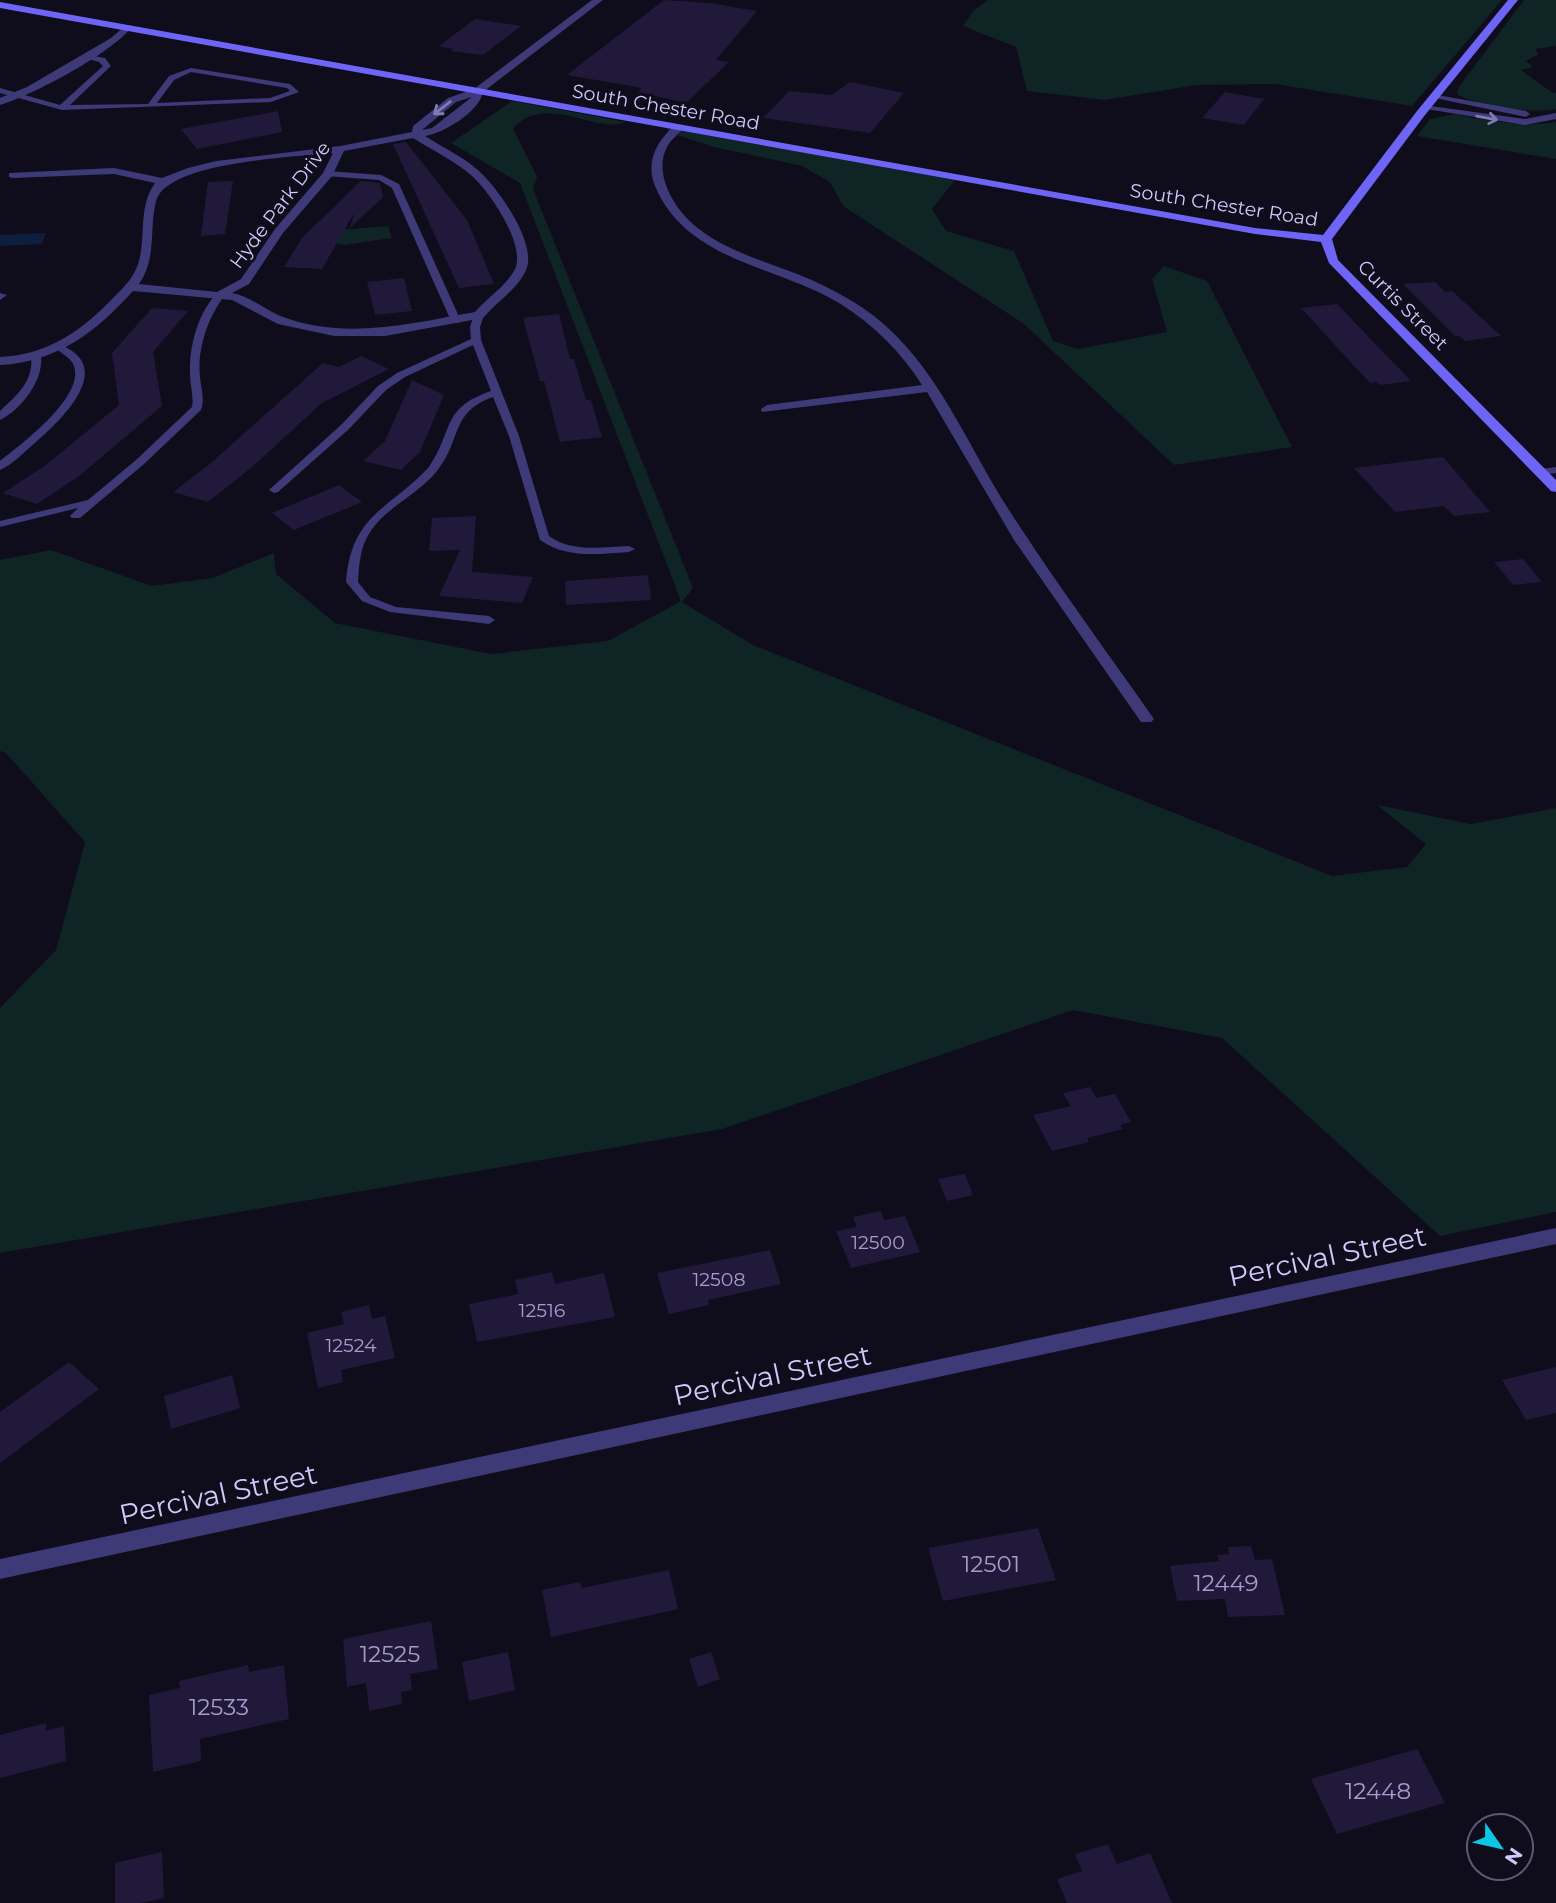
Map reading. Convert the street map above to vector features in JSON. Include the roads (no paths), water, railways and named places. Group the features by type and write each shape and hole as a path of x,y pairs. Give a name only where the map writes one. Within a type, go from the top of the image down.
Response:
{"street":[{"name":"Hyde Park Drive","path":"221,294 245,281 279,231 328,174 340,149 435,131 476,101 478,91 598,0"},
{"path":"1326,239 1426,107 1513,0"},
{"name":"South Chester Road","path":"0,5 1255,232 1326,239"},
{"path":"1,94 19,96 114,40 125,29"},
{"path":"1,94 100,37 125,29"},
{"path":"679,127 664,140 655,165 661,192 674,212 704,237 727,251 828,292 883,329 908,356 1063,603 1146,719"},
{"name":"Hyde Park Drive","path":"221,294 247,302 282,321 334,332 385,332 479,315 494,298 508,288 521,269 524,253 521,241 489,187 474,172 417,136"},
{"path":"13,175 114,171 163,182 218,164 340,149"},
{"path":"0,361 36,356 61,348 97,325 139,276 144,263 152,195 163,182"},
{"name":"Curtis Street","path":"1326,239 1333,261 1556,488"},
{"path":"130,287 221,294"},
{"path":"766,410 929,388"},
{"name":"Percival Street","path":"0,1569 1556,1236"}],"lane":[{"path":"62,108 107,66 102,60 87,56"},
{"path":"19,96 62,108 151,106 271,100 295,92 289,86 184,71 168,81 151,106"},
{"path":"1435,96 1552,116"},
{"path":"1426,107 1503,121 1525,122 1552,116"},
{"path":"328,174 381,178 396,186 456,321"},
{"path":"76,516 88,503 140,462 197,408 200,397 194,372 208,309 221,294"},
{"path":"479,315 475,327 476,340 514,436 544,538 551,544 575,551 629,549"},
{"path":"274,490 345,427 382,388 476,340"},
{"path":"0,467 62,410 78,391 82,369 76,359 61,348"},
{"path":"0,417 37,376 36,356"},
{"path":"489,620 394,610 366,599 352,582 353,559 366,529 433,469 453,434 458,411 474,400 496,392"},
{"path":"1540,472 1556,470"},
{"path":"0,524 88,503"}],"water":[{"path":"46,233 42,244 0,246 0,235"}]}
